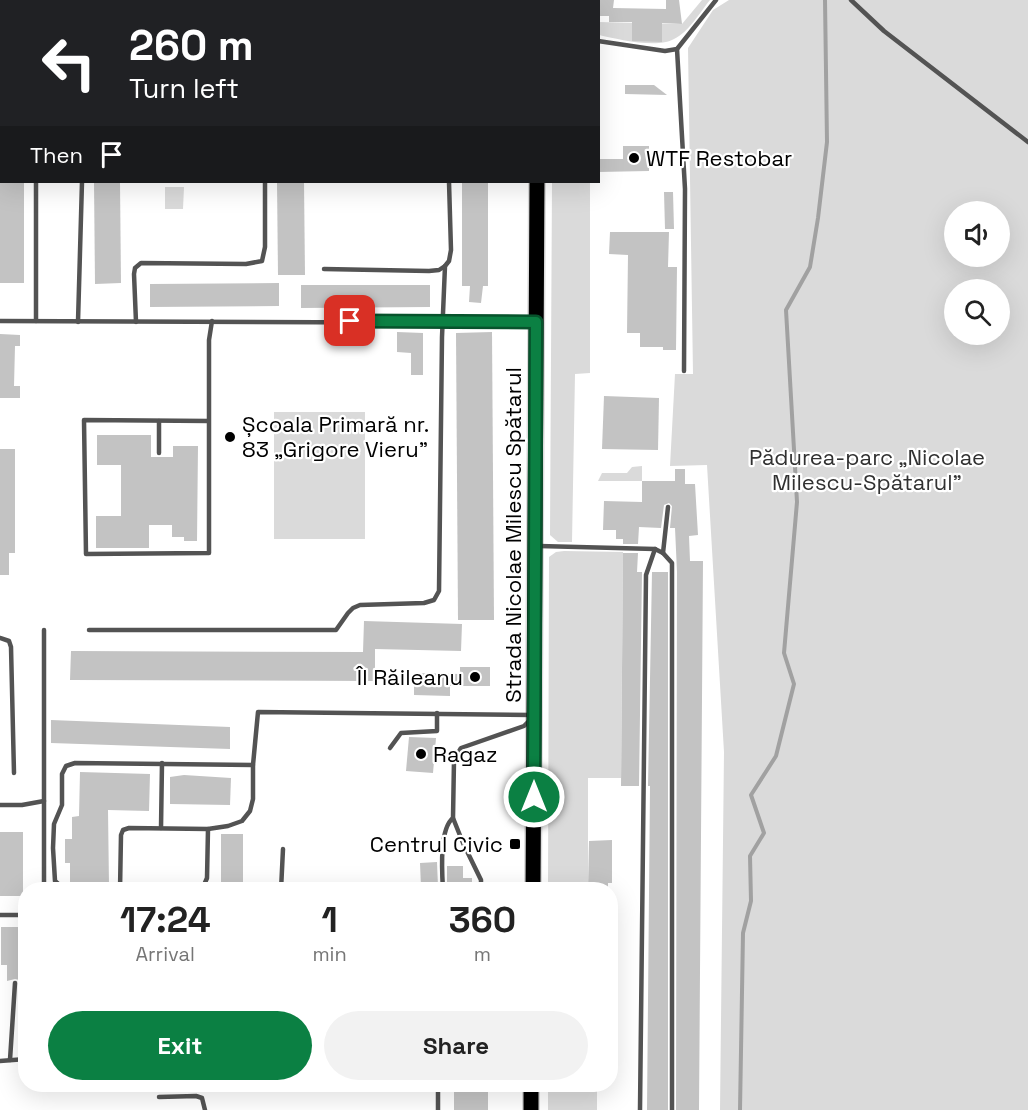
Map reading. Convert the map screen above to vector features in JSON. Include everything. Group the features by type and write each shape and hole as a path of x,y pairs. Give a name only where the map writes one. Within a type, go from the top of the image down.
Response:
{"main road":[{"name":"Strada Nicolae Milescu Spătarul","path":"533,882 537,183"},
{"path":"531,1092 531,1110"}],"lane":[{"path":"684,371 685,189 677,49 716,0"},
{"path":"851,0 884,31 1028,142"},
{"path":"600,41 665,51 677,49"},
{"path":"36,183 36,321"},
{"path":"78,322 82,183"},
{"path":"136,322 134,274 135,268 141,263 246,264 262,261 265,247 265,183"},
{"path":"324,269 429,271 439,270 445,266 449,261 451,250 449,183"},
{"path":"89,630 336,630 353,608 360,605 424,603 434,600 440,591 442,321 445,266"},
{"path":"0,321 536,322"},
{"path":"209,421 84,420 86,554 209,553 209,421 209,340 212,321"},
{"path":"159,421 159,453"},
{"path":"663,553 668,507"},
{"path":"536,546 655,549 663,553 672,563 672,1110"},
{"path":"640,1110 646,575 655,549"},
{"path":"44,630 44,882"},
{"path":"0,638 9,641 11,647 14,773"},
{"path":"122,882 121,835 123,830 129,828 208,829 228,826 242,821 247,816 253,799 253,765 258,712 535,715"},
{"path":"390,748 401,733 437,731 437,713"},
{"path":"481,882 453,818 453,767 457,753 461,748 472,743 524,726 535,715"},
{"path":"56,882 54,824 62,805 63,769 70,763 253,765"},
{"path":"161,828 162,763"},
{"path":"0,805 22,805 44,801"},
{"path":"443,882 444,835 448,822 453,818"},
{"path":"205,882 208,829"},
{"path":"281,882 282,849"},
{"path":"0,915 18,915"},
{"path":"10,1060 15,983"},
{"path":"0,1061 18,1060"},
{"path":"438,1092 438,1110"},
{"path":"159,1097 196,1096 202,1098 205,1110"}],"green space":[{"path":"702,0 710,0 685,32 667,42 637,42 600,35 600,22 682,24"},
{"name":"Pădurea-parc „Nicolae Milescu-Spătarul”","path":"729,0 1028,0 1028,1110 720,1110 724,752 707,465 670,466 675,374 693,374 688,48 713,10"},
{"path":"552,183 590,183 590,373 575,374 572,542 558,542 550,535"},
{"path":"165,187 184,187 183,209 165,209"},
{"path":"274,412 365,412 365,539 274,539"},
{"path":"642,466 642,481 598,481 602,473 627,473 632,467"},
{"path":"556,552 623,552 621,778 588,778 588,882 548,882 549,557"},
{"path":"548,1092 597,1092 597,1110 548,1110"}],"building":[{"path":"600,0 614,0 613,8 666,9 666,0 679,0 682,24 662,23 662,42 632,41 632,22 609,22 609,16 600,16"},
{"path":"625,85 654,85 667,95 625,94"},
{"path":"623,146 649,146 649,171 600,172 600,159 623,159"},
{"path":"0,183 24,183 24,283 0,283"},
{"path":"94,183 120,183 121,283 95,284"},
{"path":"277,183 304,183 305,275 278,275"},
{"path":"462,183 488,183 488,286 483,286 481,303 469,302 470,286 462,286"},
{"path":"664,192 673,192 674,229 665,229"},
{"path":"610,232 669,232 668,267 677,267 676,350 663,350 663,347 640,347 640,333 627,333 628,255 609,254"},
{"path":"279,283 279,306 150,307 150,284"},
{"path":"301,285 430,285 430,307 301,308"},
{"path":"397,332 423,333 423,375 411,375 411,353 397,352"},
{"path":"492,332 494,620 458,620 456,333"},
{"path":"0,334 20,335 20,346 15,346 14,386 20,386 20,398 0,398"},
{"path":"604,396 659,398 658,450 602,449"},
{"path":"97,435 151,435 151,457 173,457 173,446 198,446 197,541 184,541 184,537 172,537 172,525 149,525 149,548 96,548 96,516 121,516 121,465 97,465"},
{"path":"0,449 15,449 15,553 9,553 9,575 0,575"},
{"path":"675,469 685,469 685,484 695,484 698,535 689,536 690,561 703,561 699,1110 676,1110 677,572 675,528 670,528 672,506 669,503 664,505 661,528 639,527 638,544 623,544 623,539 616,539 616,530 603,530 604,501 642,502 642,481 675,481"},
{"path":"623,553 638,553 637,572 642,572 639,786 621,786"},
{"path":"652,572 668,572 668,1110 647,1110 650,786 648,786"},
{"path":"364,621 462,624 461,651 375,649 375,681 70,680 71,651 363,652"},
{"path":"460,667 490,667 490,686 450,686 450,696 414,695 414,673 460,674"},
{"path":"51,720 230,727 230,749 51,743"},
{"path":"409,737 436,738 433,773 406,771"},
{"path":"80,772 150,774 149,811 108,810 109,882 70,882 70,863 65,863 65,839 72,839 72,817 79,816"},
{"path":"184,775 231,778 230,805 170,804 170,777"},
{"path":"0,832 23,832 23,882 18,882 18,896 0,896"},
{"path":"221,834 243,834 243,882 221,882"},
{"path":"612,840 612,882 588,882 589,841"},
{"path":"437,862 438,882 421,882 420,863"},
{"path":"447,866 463,866 463,878 472,878 472,882 447,882"},
{"path":"1,927 18,927 18,980 7,981 7,965 1,965"},
{"path":"454,1092 488,1092 488,1110 454,1110"}],"waterway":[{"path":"740,1110 743,933 751,901 750,856 764,833 751,795 776,756 794,684 784,653 797,502 786,310 810,267 818,218 827,142 825,0"}],"place":[{"name":"WTF Restobar","path":"634,158"},
{"name":"Școala Primară nr. 83 „Grigore Vieru”","path":"230,437"},
{"name":"ÎI Răileanu","path":"475,677"},
{"name":"Ragaz","path":"421,754"},
{"name":"Centrul Civic","path":"515,844"}],"route":[{"path":"350,321 536,322 534,797"}]}
